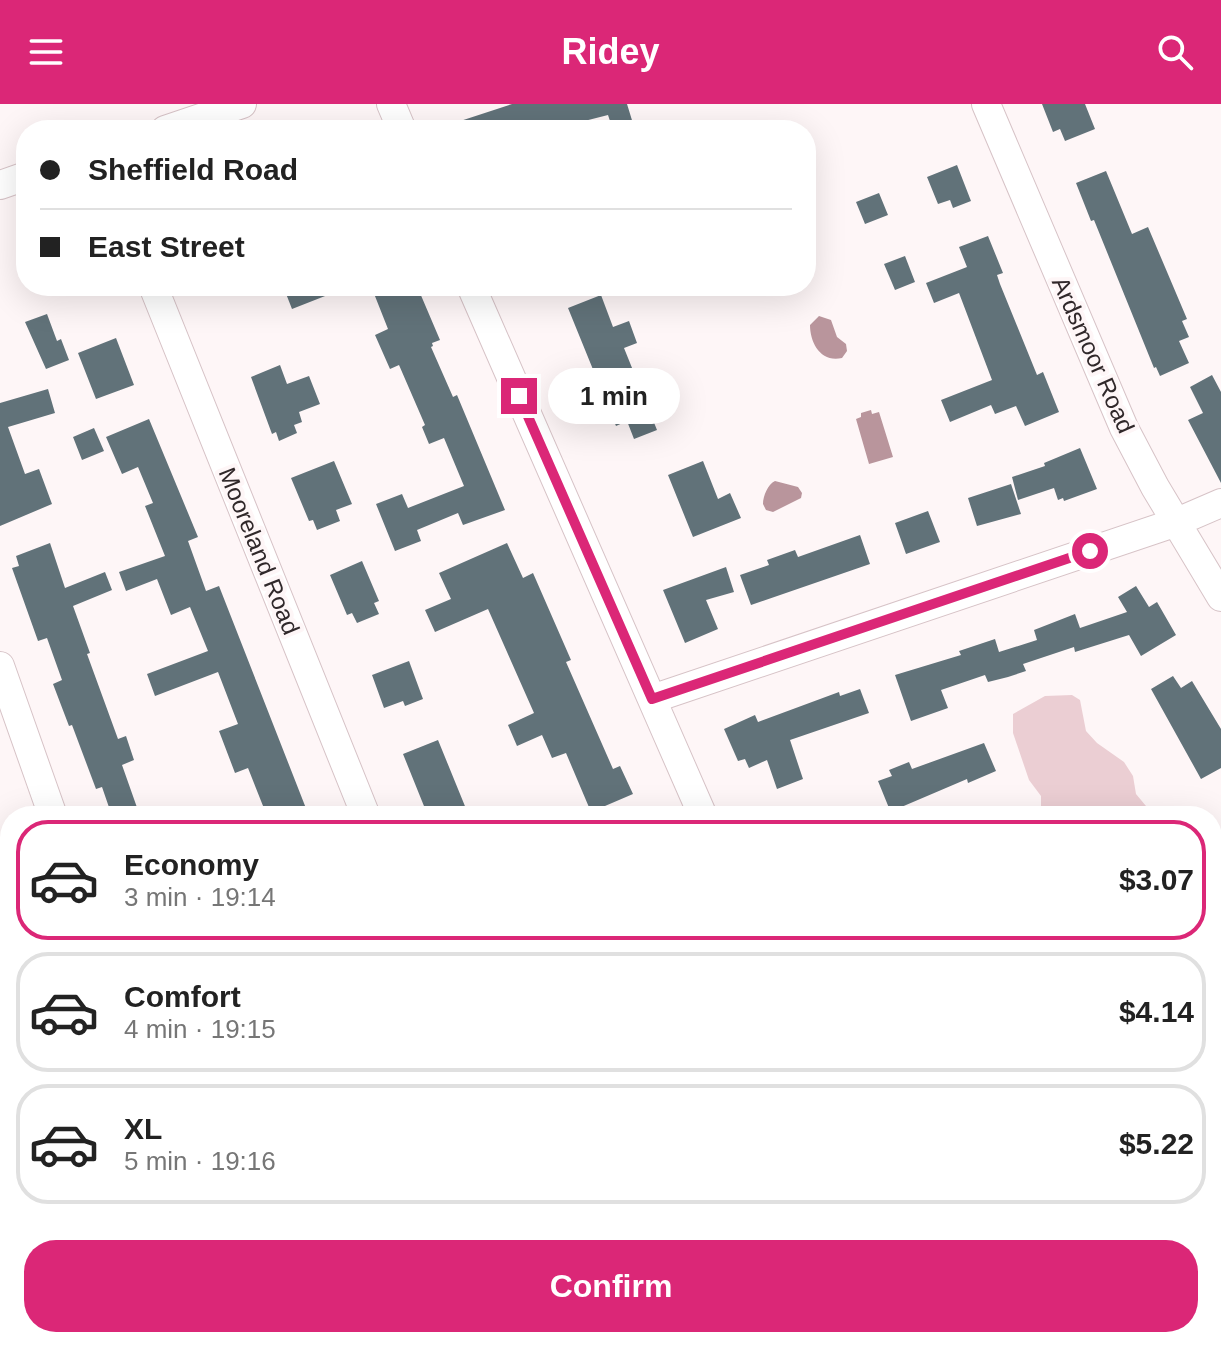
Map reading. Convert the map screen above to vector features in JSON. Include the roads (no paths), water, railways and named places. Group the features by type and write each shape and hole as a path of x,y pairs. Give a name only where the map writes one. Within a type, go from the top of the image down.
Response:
{"street":[{"path":"184,120 203,110 242,104"},
{"name":"Ardsmoor Road","path":"986,104 1124,428 1155,487 1221,597"},
{"name":"Mooreland Road","path":"157,296 362,806"},
{"path":"475,296 699,806"},
{"path":"652,699 1177,522 1221,503"},
{"path":"0,666 49,806"}]}
